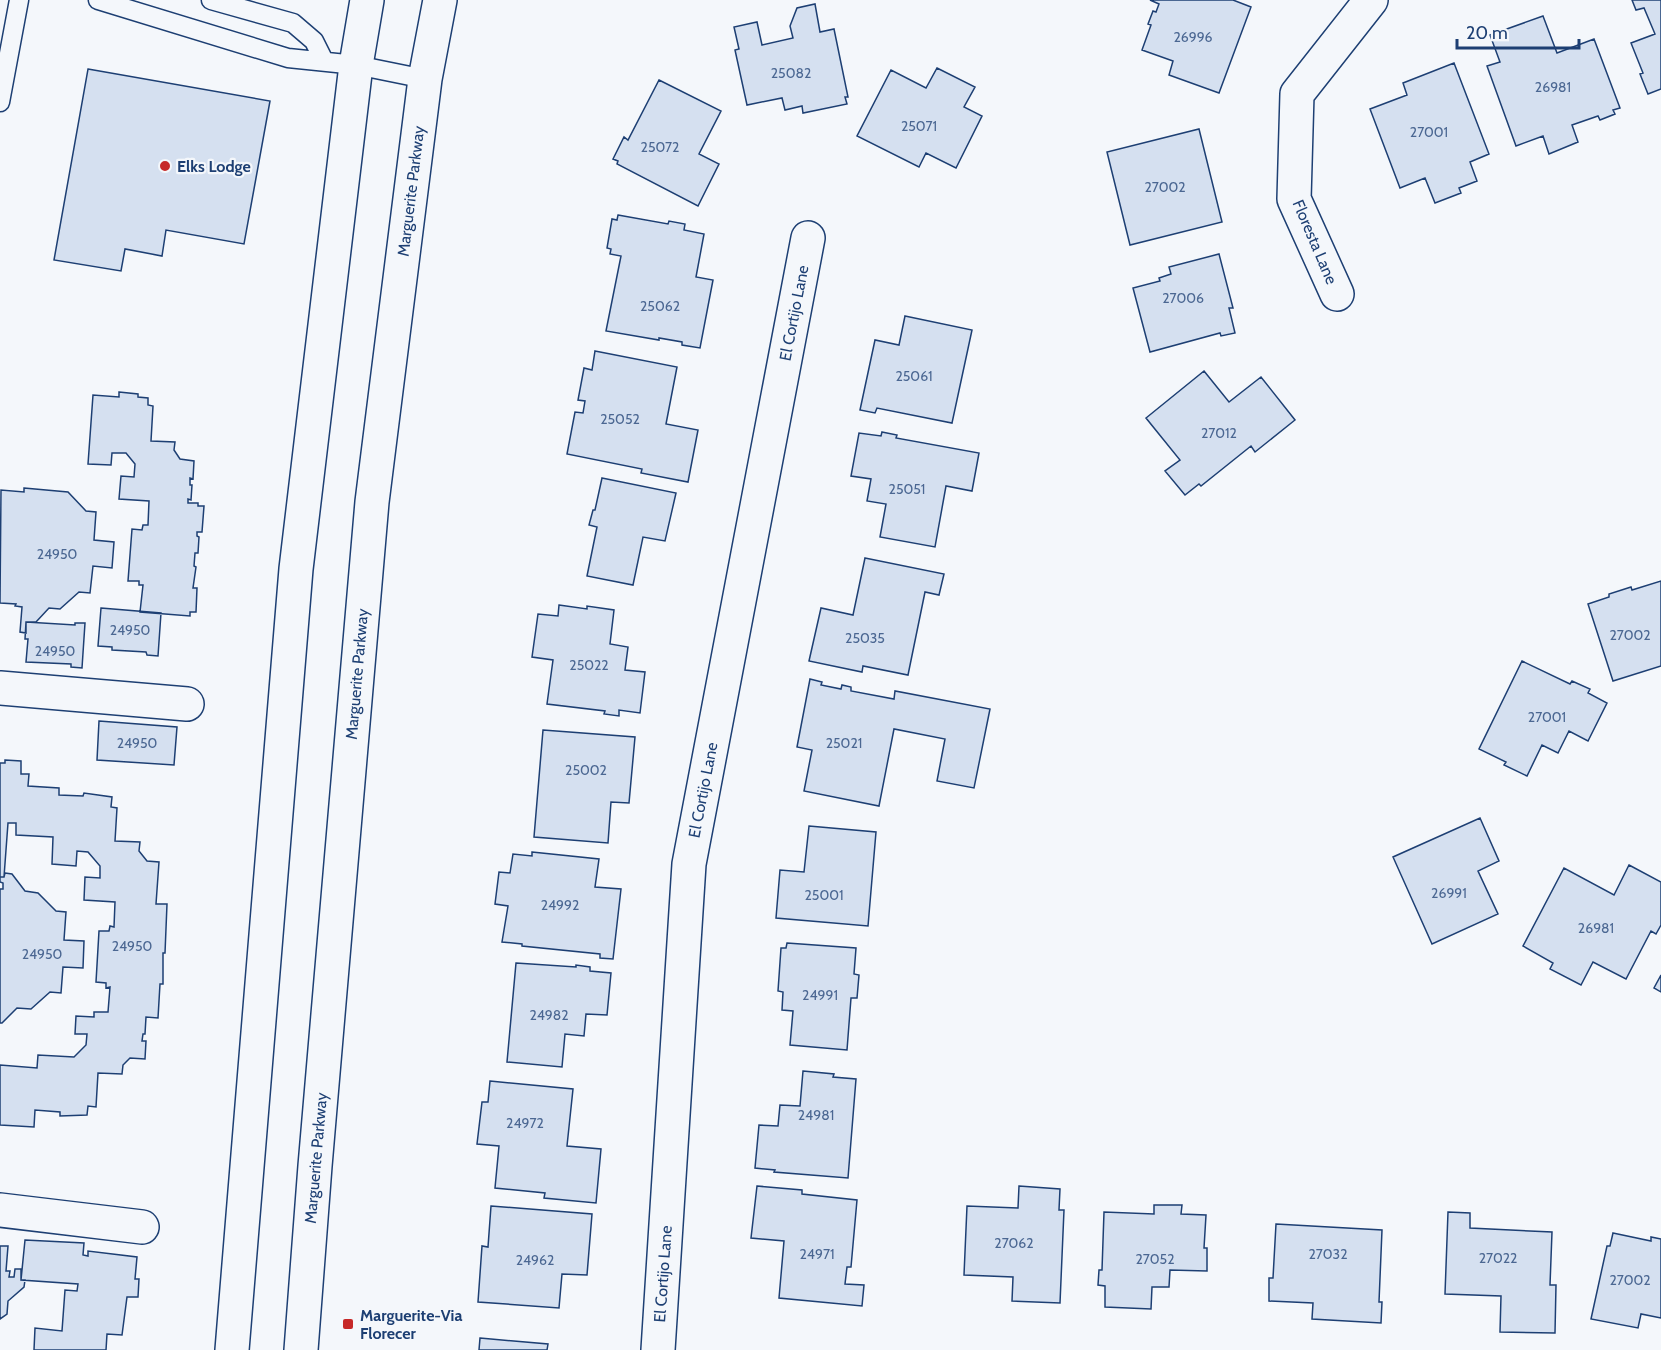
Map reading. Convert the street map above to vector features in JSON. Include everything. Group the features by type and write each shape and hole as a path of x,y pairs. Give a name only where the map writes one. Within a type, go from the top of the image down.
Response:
{"main road":[{"path":"232,1350 296,569 357,64 367,0"},
{"name":"Marguerite Parkway","path":"301,1350 372,502 425,79 440,0"},
{"name":"Floresta Lane","path":"1337,294 1294,199 1297,94 1371,0"},
{"name":"El Cortijo Lane","path":"658,1350 689,864 808,238"},
{"path":"0,688 186,704"},
{"path":"0,1210 142,1227"}],"lane":[{"path":"0,102 19,0"},
{"path":"98,0 288,58 357,64 425,79"},
{"path":"211,0 293,23 314,41 324,61"}],"building":[{"path":"1150,0 1233,0 1251,7 1219,93 1169,75 1173,61 1142,50 1151,25 1148,24 1153,11 1156,12 1159,4"},
{"path":"1632,0 1661,0 1661,89 1648,94 1640,74 1643,73 1631,43 1655,34 1644,8 1636,10"},
{"path":"815,4 820,32 834,29 848,97 845,97 847,104 803,113 802,106 785,110 782,98 747,105 735,50 739,49 734,27 757,22 762,45 793,38 790,26 797,8"},
{"path":"1543,16 1557,53 1594,39 1620,108 1613,110 1615,114 1600,120 1598,116 1572,125 1578,142 1549,154 1543,136 1516,146 1487,66 1500,62 1490,35"},
{"path":"1454,63 1489,154 1470,162 1477,181 1459,188 1461,193 1435,203 1425,178 1400,188 1370,109 1407,95 1403,83"},
{"path":"937,68 975,87 964,107 982,116 956,168 926,153 919,167 857,136 891,70 926,88"},
{"name":"Elks Lodge","path":"88,69 270,101 244,244 166,230 162,256 125,249 121,271 54,260"},
{"path":"659,80 721,111 699,154 719,164 698,206 617,164 618,161 613,159 624,137 628,140"},
{"path":"1199,129 1222,222 1130,245 1107,152"},
{"path":"618,215 668,224 669,221 685,224 684,230 704,234 696,277 713,280 700,348 682,345 682,342 606,331 621,256 610,254 611,249 607,248 612,219 617,220"},
{"path":"1219,254 1233,308 1229,308 1235,333 1221,336 1220,333 1150,352 1133,288 1160,281 1159,278 1171,274 1169,267"},
{"path":"905,316 972,330 952,423 877,408 875,413 860,410 875,340 899,345"},
{"path":"595,351 677,367 666,424 698,430 688,482 641,473 642,469 567,454 575,412 583,413 585,401 578,400 584,368 592,370"},
{"path":"1204,371 1229,402 1261,377 1295,420 1255,452 1251,446 1201,486 1199,484 1185,495 1165,471 1180,460 1146,418"},
{"path":"119,392 138,394 138,397 148,398 148,405 153,406 151,441 175,442 174,450 180,459 194,461 193,479 190,478 191,500 188,499 188,503 198,503 198,506 204,506 202,532 197,532 198,553 195,553 194,566 196,567 193,588 197,588 196,612 190,612 190,616 140,612 143,585 139,585 139,581 128,581 132,529 142,530 143,525 148,525 149,501 119,499 121,476 134,477 135,464 126,453 112,453 111,465 88,464 93,395 119,397"},
{"path":"882,432 897,435 896,438 979,453 972,491 946,486 935,547 880,537 886,504 867,501 871,479 851,476 859,433 881,436"},
{"path":"602,478 676,493 665,541 643,537 633,585 587,576 597,527 589,525"},
{"path":"24,488 68,492 86,511 96,512 94,540 114,542 112,568 93,566 90,593 79,592 60,609 49,608 36,622 26,622 26,633 20,632 22,607 15,606 16,604 0,603 1,490 24,492"},
{"path":"865,558 944,574 939,595 925,592 908,675 863,666 862,672 809,661 821,608 853,615"},
{"path":"1661,581 1661,666 1613,681 1588,604 1631,587 1632,590"},
{"path":"559,605 614,610 610,644 628,647 625,670 645,672 640,713 619,710 619,716 604,714 605,711 547,704 553,660 532,657 538,614 558,616"},
{"path":"101,608 161,613 158,656 147,655 146,652 112,650 112,647 98,646"},
{"path":"26,622 75,625 75,623 85,623 82,668 71,667 71,664 26,662 28,639 25,639"},
{"path":"1522,661 1570,684 1572,681 1590,689 1588,693 1607,703 1588,741 1569,731 1558,753 1542,745 1527,776 1504,765 1506,762 1479,749"},
{"path":"810,679 822,682 821,685 841,689 842,685 851,687 851,691 894,699 895,691 990,709 974,788 937,781 945,739 894,729 879,806 804,791 812,750 797,747"},
{"path":"99,721 177,727 174,765 97,760"},
{"path":"543,730 635,737 629,803 611,802 608,843 534,837"},
{"path":"5,760 21,761 21,774 29,774 28,786 59,788 59,795 83,796 84,793 112,797 111,807 117,808 115,841 140,842 139,851 147,861 159,862 156,904 167,904 163,984 160,984 158,1018 146,1017 145,1034 143,1034 142,1041 146,1041 145,1059 130,1058 123,1065 122,1074 98,1073 96,1107 88,1106 87,1115 60,1116 60,1112 35,1110 34,1127 0,1125 0,1065 37,1068 38,1055 74,1057 86,1045 87,1034 75,1034 76,1016 94,1017 94,1012 108,1012 110,987 106,988 106,983 96,982 99,931 109,931 110,926 114,927 115,902 84,900 85,877 100,878 100,866 88,852 77,851 76,866 52,864 53,837 16,835 16,823 8,823 4,877 0,877 0,763 5,763"},
{"path":"1480,818 1499,861 1478,871 1498,914 1432,944 1393,857"},
{"path":"809,826 876,832 868,926 776,918 780,870 804,872"},
{"path":"532,852 599,859 595,887 621,889 613,959 600,958 600,954 502,942 508,906 495,904 499,872 510,873 513,854 532,856"},
{"path":"1629,865 1661,882 1661,925 1656,934 1651,931 1626,979 1593,962 1581,985 1550,969 1553,963 1523,946 1564,868 1614,895"},
{"path":"5,873 12,874 25,891 38,893 56,911 66,912 64,940 84,941 83,968 63,967 61,993 50,992 31,1009 17,1008 0,1023 0,889 3,889 3,883 0,882 0,877 4,877"},
{"path":"787,943 856,948 854,974 859,975 857,998 851,998 847,1050 790,1045 793,1011 782,1010 783,992 778,991 781,948 786,948"},
{"path":"516,963 576,967 576,965 590,967 590,971 611,973 607,1015 586,1014 584,1036 565,1034 562,1067 507,1062"},
{"path":"1661,975 1661,992 1654,988"},
{"path":"803,1071 856,1079 848,1178 774,1172 775,1170 755,1168 759,1125 778,1126 780,1105 800,1106"},
{"path":"490,1081 573,1089 567,1146 601,1149 596,1203 544,1198 545,1193 495,1188 499,1146 477,1144 482,1102 488,1102"},
{"path":"757,1186 802,1190 802,1194 857,1200 851,1267 847,1267 845,1284 864,1285 862,1306 779,1298 784,1241 751,1238"},
{"path":"1019,1186 1060,1189 1059,1210 1064,1210 1060,1303 1012,1301 1013,1277 964,1275 967,1206 1018,1208"},
{"path":"1154,1205 1182,1205 1181,1214 1206,1215 1204,1248 1207,1248 1207,1271 1170,1270 1169,1287 1152,1287 1151,1309 1105,1307 1105,1286 1098,1285 1099,1270 1102,1270 1104,1212 1154,1214"},
{"path":"491,1206 592,1214 587,1275 562,1274 559,1308 478,1302 482,1246 488,1247"},
{"path":"1448,1212 1470,1213 1470,1228 1552,1232 1550,1285 1556,1285 1555,1333 1500,1332 1501,1296 1445,1294"},
{"path":"1276,1224 1382,1230 1379,1302 1382,1302 1381,1323 1312,1319 1313,1303 1269,1301 1269,1278 1273,1278"},
{"path":"1613,1233 1651,1241 1651,1237 1661,1239 1661,1318 1641,1314 1638,1328 1591,1319 1607,1246 1610,1246"},
{"path":"25,1240 84,1243 83,1255 88,1256 88,1251 137,1257 135,1279 139,1279 138,1297 127,1297 122,1335 107,1334 106,1350 34,1350 35,1328 62,1331 65,1290 77,1291 78,1284 21,1280"},
{"path":"0,1246 8,1246 6,1271 10,1271 9,1277 14,1277 15,1269 21,1269 21,1280 25,1280 24,1287 8,1301 7,1314 0,1319"},
{"path":"480,1338 548,1344 547,1350 479,1350"}],"place":[{"name":"Elks Lodge","path":"165,166"},
{"name":"Marguerite-Via Florecer","path":"348,1324"}]}
